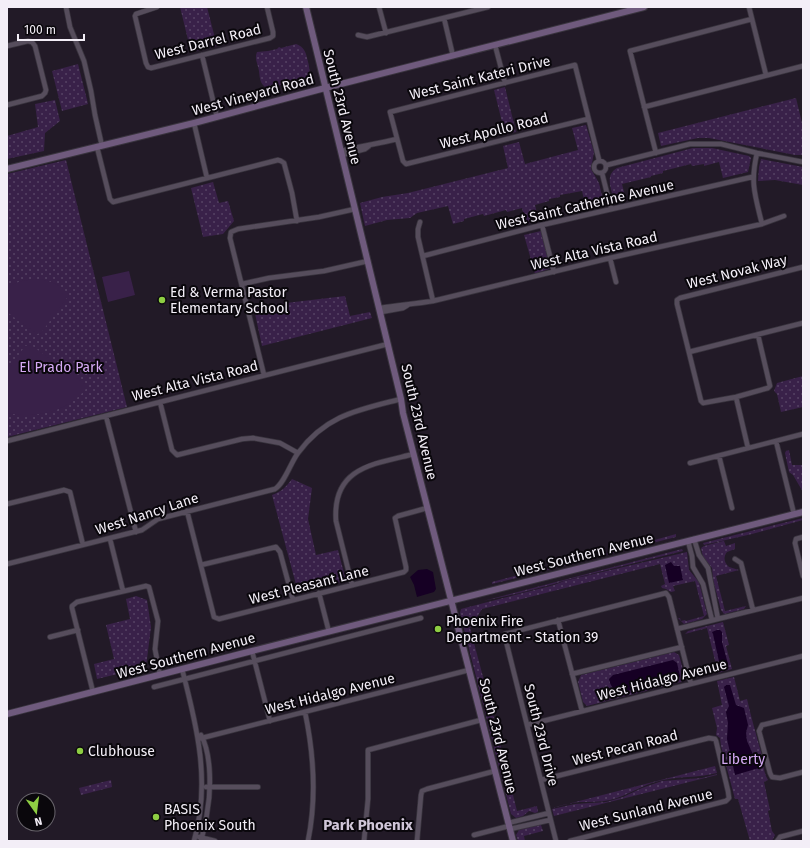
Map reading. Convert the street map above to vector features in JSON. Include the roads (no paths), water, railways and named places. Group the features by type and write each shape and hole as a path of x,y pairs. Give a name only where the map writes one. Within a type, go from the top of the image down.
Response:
{"street":[{"path":"66,7 70,27 84,61 91,91 110,199 112,202 278,160 283,161 284,163 292,193 297,221"},
{"name":"West Darrel Road","path":"157,7 136,14 135,18 148,67 154,67 270,38 273,32 267,7"},
{"name":"South 23rd Avenue","path":"306,7 380,310 403,413 513,841"},
{"path":"379,7 386,33"},
{"path":"358,35 367,37 386,33 488,7"},
{"name":"West Vineyard Road","path":"7,169 100,147 644,7"},
{"path":"749,7 766,75"},
{"path":"444,18 453,56"},
{"path":"656,153 630,51 752,19"},
{"path":"7,46 28,41 32,42 35,46 46,90 45,94 42,96 7,105"},
{"path":"495,45 505,83"},
{"path":"202,55 217,117"},
{"name":"West Saint Kateri Drive","path":"397,139 390,112 575,65 588,119"},
{"path":"644,107 803,66"},
{"path":"588,119 599,160 603,161 606,165"},
{"name":"West Apollo Road","path":"397,139 404,164 407,164 588,119"},
{"path":"194,123 208,178"},
{"path":"341,153 365,149 369,146 397,139"},
{"path":"606,165 690,144 721,144 803,162"},
{"path":"757,153 752,177 762,224"},
{"path":"599,160 594,164 594,169 597,173 602,173"},
{"path":"602,173 606,170 606,165"},
{"path":"602,173 611,209"},
{"name":"West Saint Catherine Avenue","path":"423,256 542,225 752,177"},
{"path":"264,375 230,238 231,232 261,225 297,221 355,209"},
{"name":"West Alta Vista Road","path":"380,310 403,308 408,304 434,301 610,258 762,224 784,216"},
{"path":"420,222 418,231 434,301"},
{"path":"542,225 554,272"},
{"path":"610,258 616,282"},
{"path":"242,284 269,278 324,271 368,261"},
{"name":"West Novak Way","path":"689,352 677,300 803,267"},
{"path":"758,335 770,386 768,388 736,397 703,403 701,401 689,352 803,323"},
{"name":"West Alta Vista Road","path":"7,441 388,344"},
{"path":"736,397 748,448"},
{"name":"West Nancy Lane","path":"7,564 136,532 144,529 158,519 277,488 282,484 298,453 311,437 330,422 354,411 401,399"},
{"path":"160,402 172,450 177,455 242,439 253,438 280,443 298,453"},
{"path":"106,416 136,532"},
{"path":"690,463 803,434"},
{"path":"776,441 794,514"},
{"path":"352,585 336,521 336,512 340,494 349,479 361,468 371,464 414,454"},
{"path":"719,456 732,508"},
{"path":"7,504 64,490 70,492 84,545"},
{"name":"West Pleasant Lane","path":"201,566 214,617 216,619 402,573 406,570 395,520 396,517 427,508"},
{"path":"187,511 201,566 274,547 279,550 293,600"},
{"name":"West Southern Avenue","path":"7,714 803,512"},
{"path":"803,537 796,539 795,544 803,576"},
{"path":"110,539 123,591"},
{"path":"691,540 708,568 718,619"},
{"path":"691,540 693,567 703,584 712,620"},
{"path":"735,559 741,563 753,610"},
{"path":"93,692 72,606 77,602 146,586 150,590 158,621 155,649 160,675"},
{"path":"319,593 329,632"},
{"path":"582,711 558,620 662,593 667,593 691,684"},
{"path":"677,629 803,598"},
{"name":"West Southern Avenue","path":"154,686 421,618"},
{"name":"South 23rd Drive","path":"556,841 505,634 507,632 558,620"},
{"path":"371,621 373,631"},
{"path":"50,637 78,630"},
{"path":"572,674 682,647"},
{"path":"252,651 270,721"},
{"name":"West Hidalgo Avenue","path":"527,725 803,656"},
{"path":"182,669 197,728 208,762 209,787 207,812 201,839"},
{"name":"West Hidalgo Avenue","path":"200,738 469,670"},
{"path":"305,712 313,755 314,779 314,804 308,841"},
{"path":"803,715 762,725 759,731 770,773 774,778 780,778 803,772"},
{"path":"364,841 368,799 368,750 482,720"},
{"path":"200,738 203,787 202,806 195,838 215,841"},
{"name":"West Pecan Road","path":"541,780 709,738 714,739 716,742 728,791 728,800"},
{"path":"417,841 422,791 495,771"},
{"path":"203,787 258,787"},
{"name":"West Sunland Avenue","path":"570,841 728,800"},
{"path":"474,835 509,826 549,813"},
{"path":"509,826 550,820"},
{"path":"777,840 803,831"}],"place":[{"name":"Ed & Verma Pastor Elementary School","path":"162,300"},
{"name":"Phoenix Fire Department - Station 39","path":"438,629"},
{"name":"Clubhouse","path":"80,751"},
{"name":"BASIS Phoenix South","path":"156,817"}],"district":[{"name":"Park Phoenix","path":"368,825"}],"park label":[{"name":"El Prado Park","path":"61,367"},
{"name":"Liberty","path":"743,759"}]}
